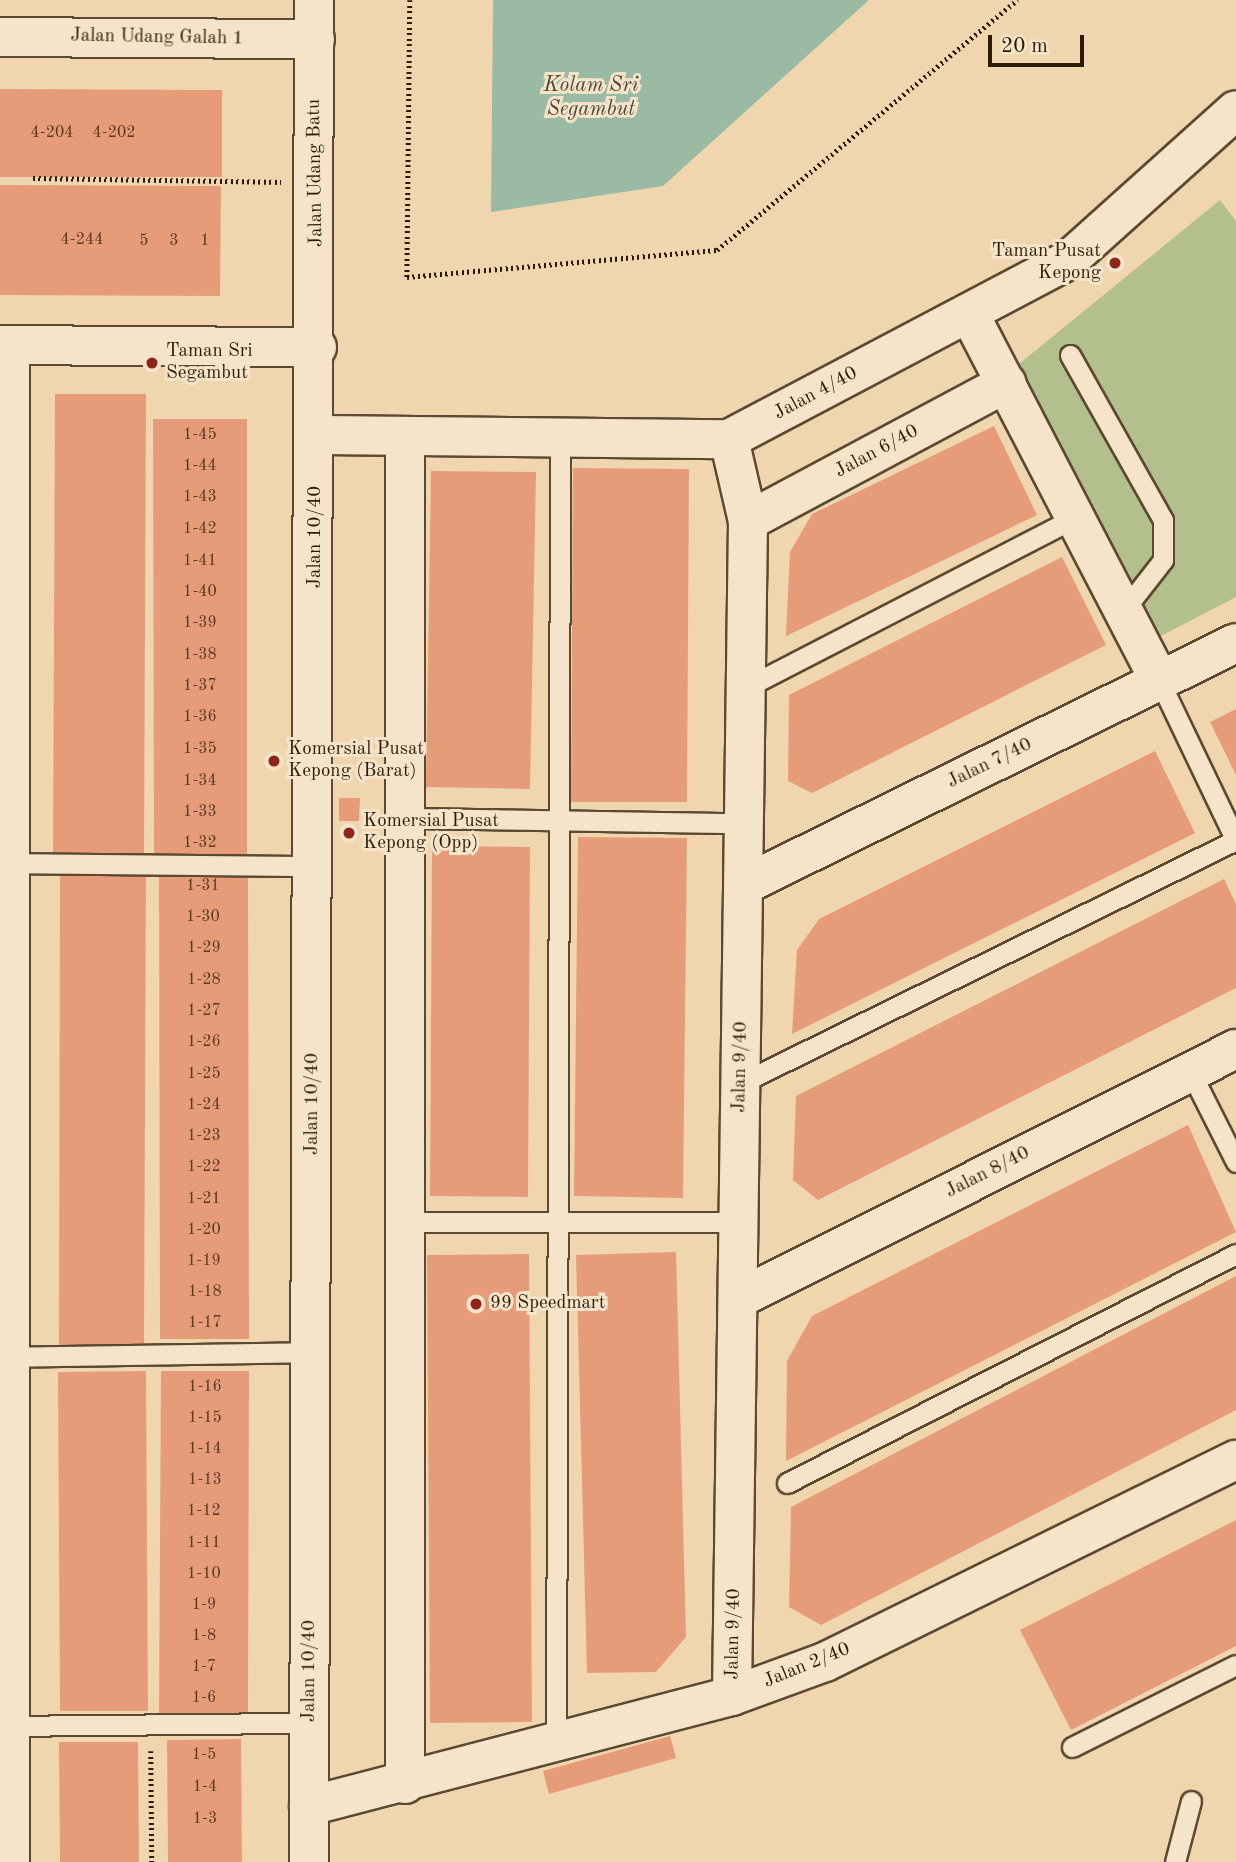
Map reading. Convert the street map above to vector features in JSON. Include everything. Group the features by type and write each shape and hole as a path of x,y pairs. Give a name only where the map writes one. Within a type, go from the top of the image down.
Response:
{"street":[{"name":"Jalan Udang Batu","path":"314,0 317,347"},
{"name":"Jalan Udang Galah 1","path":"0,37 315,39"},
{"name":"Jalan 4/40","path":"317,435 729,439 1069,260 1236,110"},
{"path":"969,313 1077,517 1159,681"},
{"path":"10,1862 5,1726 5,345 317,347"},
{"name":"Jalan 10/40","path":"309,1862 317,347"},
{"name":"Jalan 6/40","path":"748,520 1006,383"},
{"path":"405,436 408,818 405,1784"},
{"name":"Jalan 9/40","path":"729,439 748,520 740,1298 732,1696"},
{"name":"Jalan 7/40","path":"744,885 1236,643"},
{"name":"Jalan 8/40","path":"740,1298 1236,1049"},
{"name":"Jalan 2/40","path":"309,1806 405,1784 732,1696 825,1662 1236,1460"}],"lane":[{"path":"1070,355 1163,520 1163,560 1124,610"},
{"path":"556,1744 560,438"},
{"path":"746,688 1077,517"},
{"path":"741,1083 1236,841 1159,681"},
{"path":"408,818 744,822"},
{"path":"5,863 315,866"},
{"path":"1190,1071 1236,1162"},
{"path":"406,1222 739,1222"},
{"path":"787,1483 1236,1254"},
{"path":"5,1357 312,1352"},
{"path":"1072,1747 1236,1665"},
{"path":"5,1726 310,1723"},
{"path":"1175,1862 1191,1801"}],"path":[{"path":"410,0 407,277 718,250 1017,0"},
{"path":"33,178 317,182"},
{"path":"151,1725 152,1862"}],"shaded area":[{"path":"1220,200 1236,221 1236,597 1159,637 1019,364"}],"water":[{"name":"Kolam Sri Segambut","path":"493,0 869,0 663,186 491,212"}],"building":[{"path":"0,89 222,90 222,177 0,177"},
{"path":"0,185 221,186 220,296 0,295"},
{"path":"55,394 146,394 144,860 53,859"},
{"path":"153,419 247,419 247,859 154,859"},
{"path":"994,426 1037,515 786,636 790,552 812,514"},
{"path":"573,468 689,469 687,802 571,802"},
{"path":"431,471 536,472 530,789 426,787"},
{"path":"1062,557 1106,645 812,793 788,781 789,695"},
{"path":"1236,709 1236,775 1210,722"},
{"path":"1155,751 1195,833 792,1034 797,950 819,919"},
{"path":"339,798 360,798 359,821 339,821"},
{"path":"578,837 687,838 683,1198 574,1196"},
{"path":"432,846 530,847 528,1197 430,1196"},
{"path":"60,866 146,866 144,1347 59,1347"},
{"path":"159,870 248,871 249,1339 160,1339"},
{"path":"1224,879 1236,904 1236,988 818,1200 793,1180 796,1096"},
{"path":"1188,1125 1236,1232 786,1461 787,1361 812,1316"},
{"path":"676,1252 686,1637 656,1672 587,1673 576,1255"},
{"path":"529,1254 532,1722 430,1723 427,1255"},
{"path":"1236,1276 1236,1410 821,1625 789,1607 791,1507"},
{"path":"146,1371 148,1711 60,1711 58,1372"},
{"path":"161,1371 249,1371 248,1714 159,1714"},
{"path":"1236,1520 1236,1646 1071,1730 1020,1630"},
{"path":"670,1736 676,1758 549,1794 543,1771"},
{"path":"241,1739 242,1862 168,1862 167,1740"},
{"path":"59,1742 138,1742 139,1862 60,1862"}],"place":[{"name":"Taman Pusat Kepong","path":"1115,263"},
{"name":"Taman Sri Segambut","path":"152,363"},
{"name":"Komersial Pusat Kepong (Barat)","path":"274,761"},
{"name":"Komersial Pusat Kepong (Opp)","path":"349,833"},
{"name":"99 Speedmart","path":"476,1304"}]}
